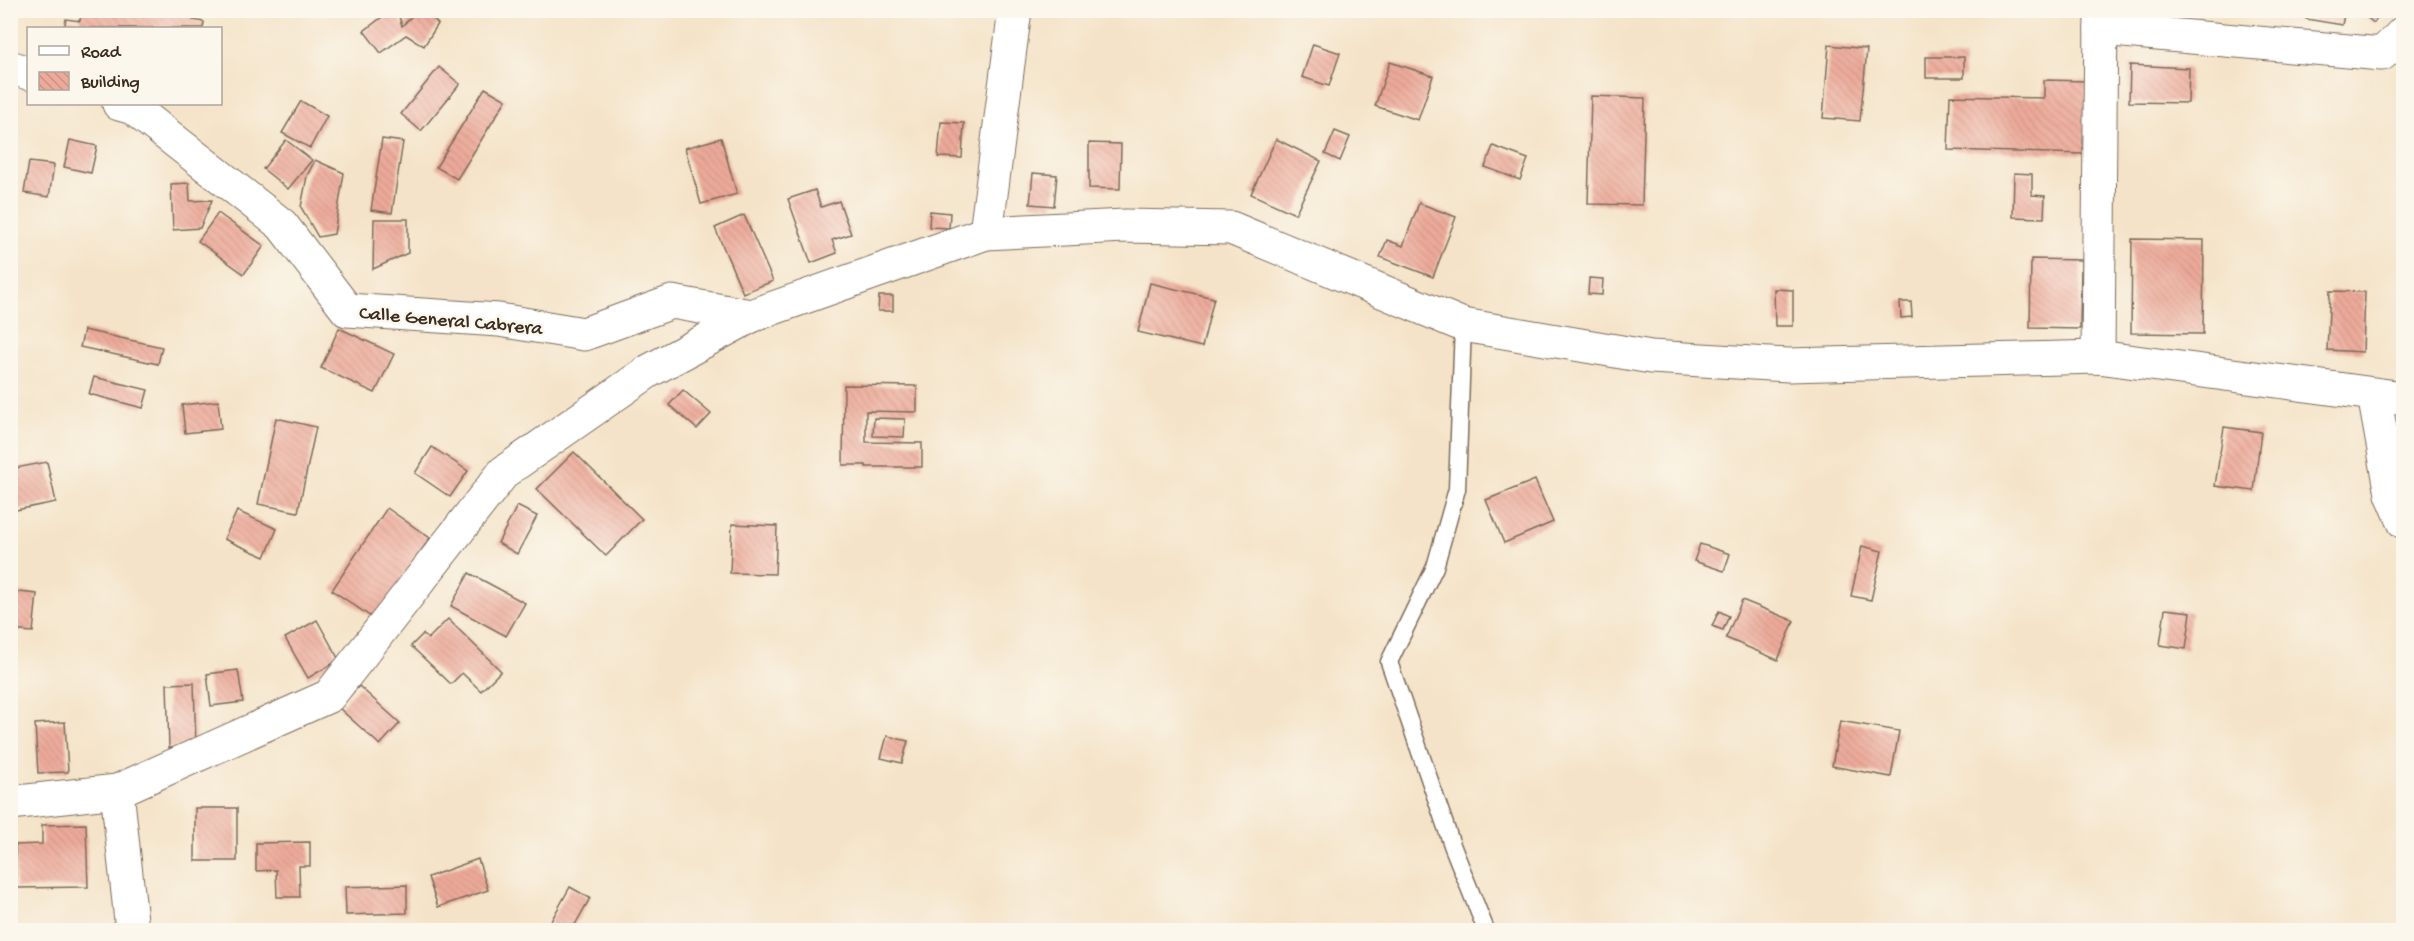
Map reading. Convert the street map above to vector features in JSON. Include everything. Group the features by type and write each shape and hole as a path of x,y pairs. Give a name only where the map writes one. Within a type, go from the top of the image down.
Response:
{"street":[{"path":"986,233 1015,10"},
{"path":"2098,357 2101,20 2382,54 2403,32"},
{"path":"10,67 27,72"},
{"name":"Calle General Cabrera","path":"122,105 133,108 282,225 347,310 499,320 584,334 672,302 751,316"},
{"path":"10,803 117,791 329,696 504,472 650,371 751,316 986,233 1125,226 1231,228 1463,325 1651,357 1788,365 2098,357 2389,397 2392,495 2403,522"},
{"path":"117,791 132,930"}],"lane":[{"path":"1463,325 1457,489 1435,567 1389,662 1452,845 1486,930"}],"building":[{"path":"82,10 108,10 143,17 145,10 195,10 193,20 204,22 203,27 64,27 66,19 80,21"},
{"path":"391,10 397,10 402,26 418,10 425,10 438,24 424,46 406,35 381,53 364,31"},
{"path":"2308,10 2345,10 2342,25 2306,19"},
{"path":"2357,10 2383,10 2374,23"},
{"path":"1313,44 1340,53 1329,86 1302,77"},
{"path":"1829,45 1867,49 1860,121 1823,118"},
{"path":"1926,57 1964,57 1964,78 1926,78"},
{"path":"1390,62 1433,76 1418,120 1375,106"},
{"path":"2130,65 2189,68 2188,103 2129,102"},
{"path":"439,67 460,84 421,131 401,114"},
{"path":"2044,80 2087,81 2085,154 1948,150 1950,96 2044,98"},
{"path":"485,88 506,100 457,179 436,167"},
{"path":"1591,96 1645,98 1642,205 1588,204"},
{"path":"301,101 327,116 310,148 282,133"},
{"path":"10,103 19,104 12,162 10,162"},
{"path":"941,122 964,123 962,158 938,157"},
{"path":"1335,131 1350,137 1340,161 1325,154"},
{"path":"721,138 737,194 701,204 685,148"},
{"path":"382,139 403,142 392,213 371,210"},
{"path":"1276,139 1321,161 1295,214 1251,194"},
{"path":"70,140 97,146 91,173 64,167"},
{"path":"286,140 312,160 288,189 263,169"},
{"path":"1089,143 1121,144 1120,189 1089,188"},
{"path":"1493,146 1528,159 1520,180 1485,167"},
{"path":"315,160 344,173 334,234 318,237 301,207 307,176"},
{"path":"29,162 54,165 49,197 24,193"},
{"path":"1033,173 1057,175 1054,206 1030,204"},
{"path":"2014,173 2032,174 2032,195 2045,196 2044,218 2013,217"},
{"path":"189,183 190,201 212,200 200,228 173,230 171,184"},
{"path":"815,190 821,207 839,201 851,234 832,240 837,253 811,263 788,199"},
{"path":"1419,203 1456,217 1433,277 1380,257 1387,240 1403,246"},
{"path":"930,211 950,213 949,228 929,227"},
{"path":"218,213 264,246 244,274 198,241"},
{"path":"744,215 773,281 743,293 715,228"},
{"path":"374,219 408,219 408,253 373,269"},
{"path":"2132,239 2204,240 2203,334 2131,333"},
{"path":"2031,259 2081,260 2080,329 2030,328"},
{"path":"1589,278 1603,279 1602,295 1588,294"},
{"path":"1150,283 1214,298 1202,347 1138,332"},
{"path":"1774,289 1793,290 1793,326 1775,326"},
{"path":"2330,291 2365,292 2363,352 2327,350"},
{"path":"879,296 893,296 893,311 878,311"},
{"path":"1900,302 1911,302 1912,317 1901,318"},
{"path":"339,328 394,354 375,393 321,368"},
{"path":"84,330 162,347 158,364 80,347"},
{"path":"94,377 148,390 143,408 89,394"},
{"path":"844,385 917,386 917,412 866,411 866,442 922,443 922,467 843,465"},
{"path":"683,390 711,414 697,429 669,405"},
{"path":"218,401 221,429 185,433 182,405"},
{"path":"276,418 316,427 298,512 258,504"},
{"path":"874,418 905,419 904,437 873,436"},
{"path":"2224,427 2261,432 2254,491 2215,486"},
{"path":"432,447 468,471 450,497 415,473"},
{"path":"574,452 642,519 606,556 537,489"},
{"path":"47,462 56,502 11,511 10,469"},
{"path":"1535,480 1553,522 1504,543 1486,500"},
{"path":"517,506 537,516 517,554 498,543"},
{"path":"387,508 430,538 374,619 332,590"},
{"path":"237,511 277,529 265,557 224,539"},
{"path":"732,524 777,526 775,574 730,573"},
{"path":"1700,544 1730,554 1724,571 1694,561"},
{"path":"1862,546 1882,551 1871,600 1851,596"},
{"path":"469,573 525,603 506,636 451,606"},
{"path":"10,591 37,594 33,632 10,630"},
{"path":"1742,600 1794,621 1778,660 1726,638"},
{"path":"2165,609 2191,612 2186,649 2160,645"},
{"path":"1719,611 1729,616 1723,630 1712,626"},
{"path":"448,619 501,671 481,691 462,673 451,684 411,646 423,634 428,639"},
{"path":"317,620 339,660 308,678 285,638"},
{"path":"238,670 243,702 211,706 207,674"},
{"path":"194,683 196,746 169,748 167,684"},
{"path":"359,686 400,723 380,745 339,708"},
{"path":"1840,721 1899,731 1891,777 1832,766"},
{"path":"65,722 68,772 38,773 35,724"},
{"path":"887,736 908,741 902,763 881,758"},
{"path":"195,808 237,808 237,861 195,861"},
{"path":"86,824 88,887 16,888 15,845 42,844 42,825"},
{"path":"310,842 310,866 299,866 300,897 277,897 276,870 256,871 256,843"},
{"path":"478,859 488,890 438,907 428,877"},
{"path":"407,885 407,913 346,915 345,887"},
{"path":"570,887 590,898 572,930 564,930 550,923"}]}
